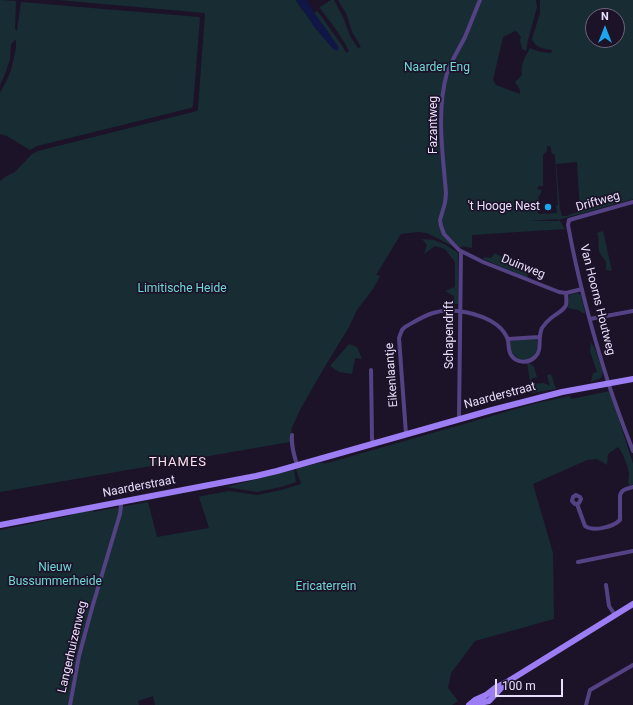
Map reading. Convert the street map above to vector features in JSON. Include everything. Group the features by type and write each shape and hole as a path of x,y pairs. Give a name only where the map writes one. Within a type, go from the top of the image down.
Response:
{"street":[{"name":"Fazantweg","path":"460,250 444,234 440,220 446,193 442,95 447,73 466,36 480,0"},
{"name":"Driftweg","path":"568,220 633,202"},
{"name":"Van Hoorns Houtweg","path":"568,220 569,231 590,319 609,383 633,451"},
{"name":"Duinweg","path":"460,250 483,262 559,292 582,289"},
{"name":"Schapendrift","path":"459,418 460,250"},
{"path":"460,310 481,317 498,326 504,332 508,340 509,349 515,359 521,362 526,362 536,357 540,346 540,332 546,323 566,305 566,292"},
{"name":"Eikenlaantje","path":"406,434 399,345 400,334 405,327 432,313 460,310"},
{"path":"590,319 633,311"},
{"path":"508,340 539,337"},
{"path":"371,370 372,438 374,443"},
{"name":"Naarderstraat","path":"0,524 278,471 459,418 562,392 633,379"},
{"path":"292,435 293,450 297,465"},
{"path":"577,504 587,528 604,528 618,523 620,520 620,493 622,490 633,487"},
{"name":"Langerhuizenweg","path":"70,705 79,656 120,515 120,502"},
{"path":"578,562 633,551"},
{"path":"606,585 609,606 615,615"},
{"path":"470,705 489,700 507,682 536,661 633,604"},
{"path":"586,705 590,690 633,665"}],"green space":[{"path":"0,0 16,1 15,29 17,31 21,2 199,17 193,106 191,108 37,146 30,150 7,136 0,134 0,93 11,70 16,48 16,39 11,44 10,59 0,85"},
{"name":"Limitische Heide","path":"58,0 296,0 302,10 332,37 314,13 317,11 319,13 346,53 349,51 346,45 320,8 331,0 334,0 344,19 350,36 358,48 361,47 352,32 347,15 338,0 536,0 537,7 526,51 522,49 520,40 521,37 516,31 503,37 493,80 496,85 520,94 520,90 515,82 522,75 522,64 530,48 540,52 551,53 552,50 538,46 532,39 540,13 540,0 633,0 633,199 558,220 529,221 560,221 565,229 472,235 472,248 462,246 460,248 451,240 456,248 427,233 418,232 401,234 376,275 380,276 373,289 357,310 349,327 301,408 292,427 290,442 0,492 0,181 15,172 32,154 38,151 197,111 205,13","holes":["547,146 550,146 552,154 554,154 555,157 558,205 556,205 557,213 538,214 538,204 541,203 538,197 542,190 537,189 539,186 543,186 543,155 547,151","577,162 580,211 562,216 556,164"]},
{"path":"603,231 612,271 606,270 606,261 601,256 599,251 597,233"},
{"path":"422,239 434,240 446,245 458,253 459,304 454,304 454,296 445,291 455,287 455,262 445,249 435,246 424,254 427,245"},
{"path":"495,253 502,257 513,258 519,261 525,269 528,278 483,259 485,257 491,258"},
{"path":"578,293 581,295 585,313 568,308 569,295"},
{"path":"536,339 536,350 529,360 517,358 513,354 511,341"},
{"path":"591,342 603,372 601,378 591,382 593,373 597,372 590,351"},
{"path":"349,344 357,347 362,359 355,358 352,374 339,372 330,366"},
{"path":"527,363 534,367 537,377 531,379 532,384 544,383 550,386 547,375 551,374 556,389 532,393"},
{"name":"Ericaterrein","path":"610,391 633,464 633,484 630,487 628,481 628,468 618,447 608,454 607,465 597,459 587,460 533,484 553,553 554,619 475,641 451,673 448,688 458,701 452,705 155,705 153,696 138,701 139,705 0,705 0,530 69,516 76,513 93,510 93,512 148,502 157,537 209,528 199,497 229,491 257,495 281,490 301,484 296,469 298,468 324,462 322,464 331,462 537,403 570,396 571,399"},
{"path":"294,470 296,482 281,487 257,492 226,487"}],"shaded area":[{"path":"296,0 307,0 314,13 338,46 339,48 337,51 333,49 315,28"}],"place":[{"name":"'t Hooge Nest","path":"548,207"}],"district":[{"name":"THAMES","path":"178,463"}],"park label":[{"name":"Naarder Eng","path":"437,68"},
{"name":"Nieuw Bussummerheide","path":"55,575"}]}
